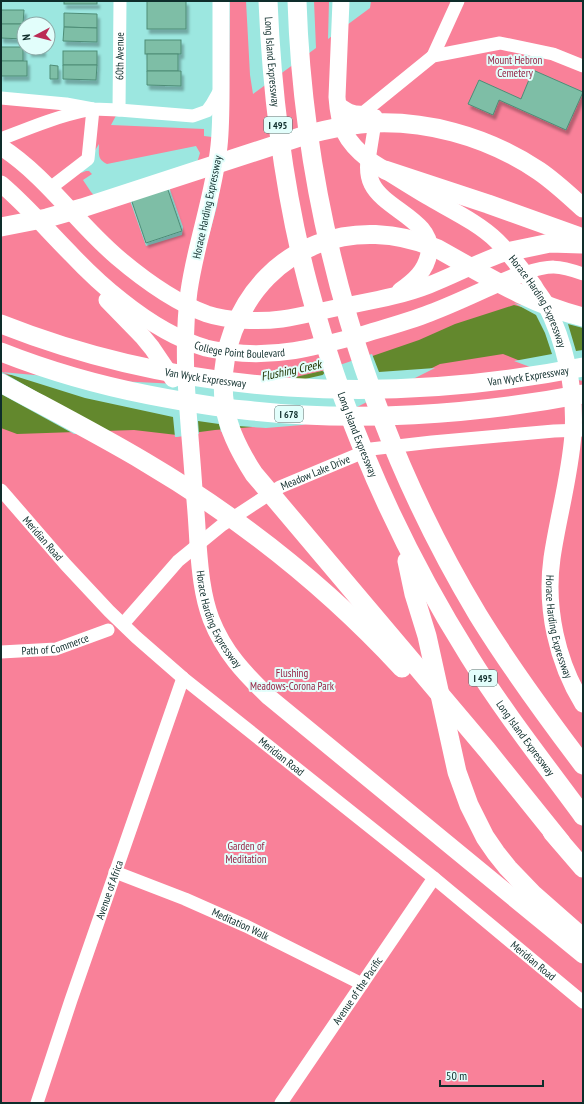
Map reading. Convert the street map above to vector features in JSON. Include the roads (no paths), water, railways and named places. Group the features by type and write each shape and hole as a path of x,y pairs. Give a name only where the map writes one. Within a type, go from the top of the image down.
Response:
{"highway":[{"name":"Long Island Expressway","path":"268,1 272,66 278,123 289,196 300,248 317,315 338,381 357,433 374,476 400,530 431,591 469,657 503,707 583,816"},
{"name":"I 495","path":"297,1 300,56 308,132 327,237 346,311 384,424 426,518 478,615 525,686 582,763"},
{"path":"1,227 47,218 82,208 309,134 342,126 378,123 395,123 433,128 462,134 488,143 524,161 540,171 583,208"},
{"path":"385,170 488,204 583,238"},
{"path":"583,317 552,308 525,296 425,243 386,234 358,234 344,236 318,244 292,257 260,284 251,296 236,323 227,350 223,380 225,408 228,421 238,448 254,474 487,750 583,868"},
{"path":"507,252 550,243 583,244"},
{"name":"Van Wyck Expressway","path":"1,324 57,344 127,363 173,373 223,381 288,388 355,390 426,387 501,380 583,367"},
{"name":"I 678","path":"1,352 49,370 121,389 219,407 293,415 355,416 427,413 504,406 583,394"},
{"path":"1,383 99,435 166,475 229,517 297,568 388,653 561,842"},
{"path":"400,530 414,594 427,636 457,772 469,805 486,837 508,868 534,895 583,938"}],"main road":[{"name":"Horace Harding Expressway","path":"221,1 220,146 216,172 192,276 187,305 181,383 182,394 188,410 202,578 208,608 218,634 237,664 269,697 583,955"},
{"name":"Horace Harding Expressway","path":"341,1 337,102 340,124 347,136 361,154 369,160 484,230 496,240 524,273 544,301 560,340 566,360 573,400 573,434 555,538 550,579 553,619 557,639 567,674 583,704"},
{"path":"1,147 19,160 94,235 127,265 155,286 187,305 208,314 241,320 268,320 299,316 392,296 428,286 507,252"},
{"path":"369,160 368,168 372,185 384,199 424,231 430,246 425,266 418,276 392,296"},
{"name":"College Point Boulevard","path":"1,184 29,210 72,255 123,302 152,323 185,340 206,348 257,355 290,352 338,341 408,321 524,273"},
{"name":"Horace Harding Expressway","path":"72,255 81,273 143,337 181,383"}],"street":[{"name":"60th Avenue","path":"119,110 120,1"},
{"path":"337,102 349,110 364,112 433,56 458,1"},
{"path":"433,56 500,44 553,54 583,66"},
{"path":"1,98 66,104 93,109 193,116 207,111 221,88"},
{"path":"369,160 379,100"},
{"path":"1,139 44,122 93,109"},
{"path":"49,189 88,159 93,109"},
{"path":"524,273 536,269 556,266 583,274"},
{"name":"Meadow Lake Drive","path":"123,624 178,561 222,525 280,487 371,449 554,431 583,430"},
{"name":"Meridian Road","path":"1,490 66,565 123,624 183,678 434,878 583,1002"},
{"name":"Path of Commerce","path":"1,652 56,649 108,630"},
{"name":"Avenue of Africa","path":"37,1103 115,872 183,678"},
{"name":"Meditation Walk","path":"115,872 185,899 246,926 362,984"},
{"name":"Avenue of the Pacific","path":"281,1103 434,878"}],"waterway":[{"name":"Flushing Creek","path":"296,379 322,373"}],"park label":[{"name":"Mount Hebron Cemetery","path":"515,66"},
{"name":"Flushing Meadows-Corona Park","path":"292,679"},
{"name":"Garden of Meditation","path":"246,852"}]}
